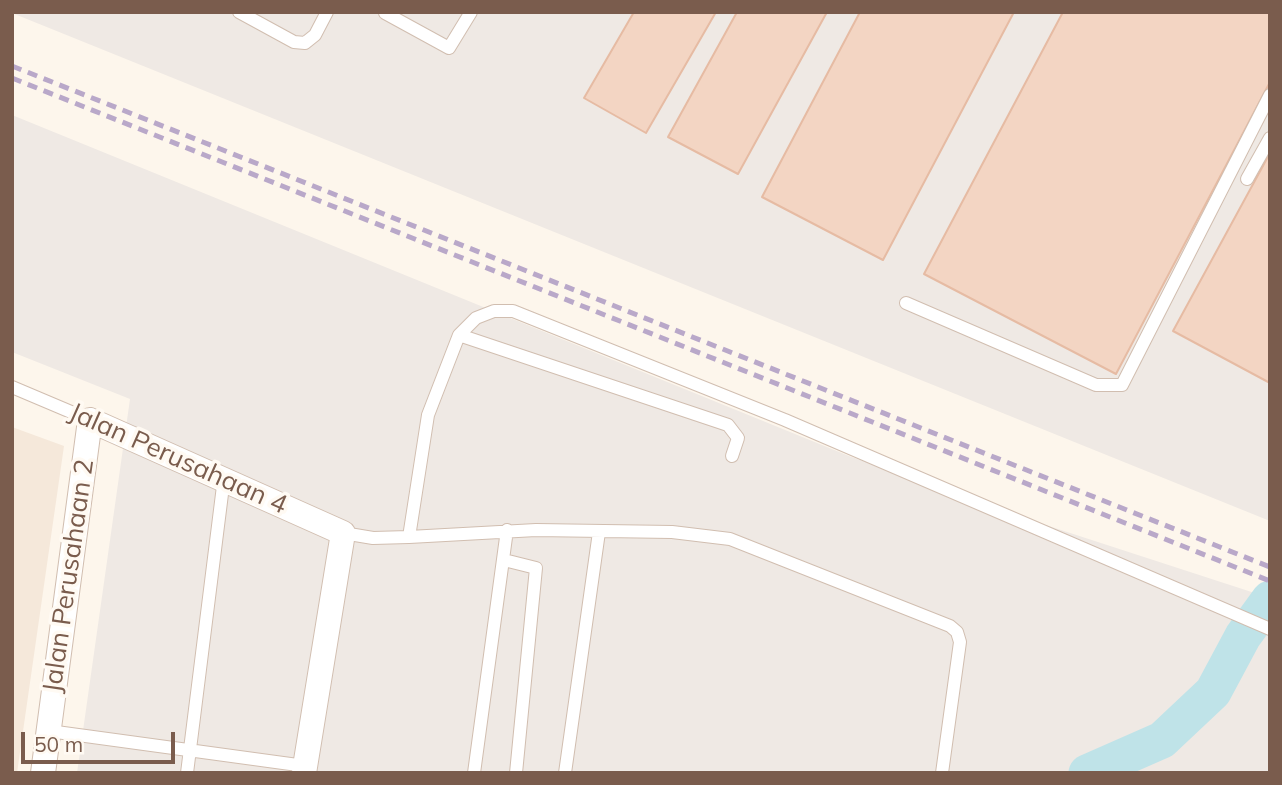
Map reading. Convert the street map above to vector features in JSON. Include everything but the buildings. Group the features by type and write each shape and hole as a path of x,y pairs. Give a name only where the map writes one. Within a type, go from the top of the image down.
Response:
{"street":[{"name":"Jalan Perusahaan 4","path":"90,420 343,533"},
{"name":"Jalan Perusahaan 2","path":"43,773 90,420"},
{"path":"305,769 343,533"}],"lane":[{"path":"239,12 294,42 305,43 314,35 327,12"},
{"path":"385,13 449,48 471,12"},
{"path":"906,303 1096,385 1122,385 1270,94"},
{"path":"1247,179 1270,138"},
{"path":"409,537 428,415 459,335 476,318 494,311 513,311 785,420 1270,629"},
{"path":"459,335 728,425 738,438 732,456"},
{"name":"Jalan Perusahaan 4","path":"12,387 90,420"},
{"path":"187,773 224,478"},
{"path":"474,773 508,530"},
{"path":"343,533 373,538 508,530 673,532 730,539 954,628 960,642 942,773"},
{"path":"565,773 599,532"},
{"path":"503,560 536,568 516,773"},
{"path":"49,731 190,749 305,769"}],"shaded area":[{"path":"1270,12 1270,521 12,13"},
{"path":"12,115 849,456 1021,517 1270,598 1270,773 77,773 130,399 12,352"},
{"path":"12,427 64,446 17,773 12,773"}],"waterway":[{"path":"1087,773 1162,740 1213,692 1243,636 1270,599"}],"railway":[{"path":"12,66 1270,567"},
{"path":"12,78 1270,581"}]}
